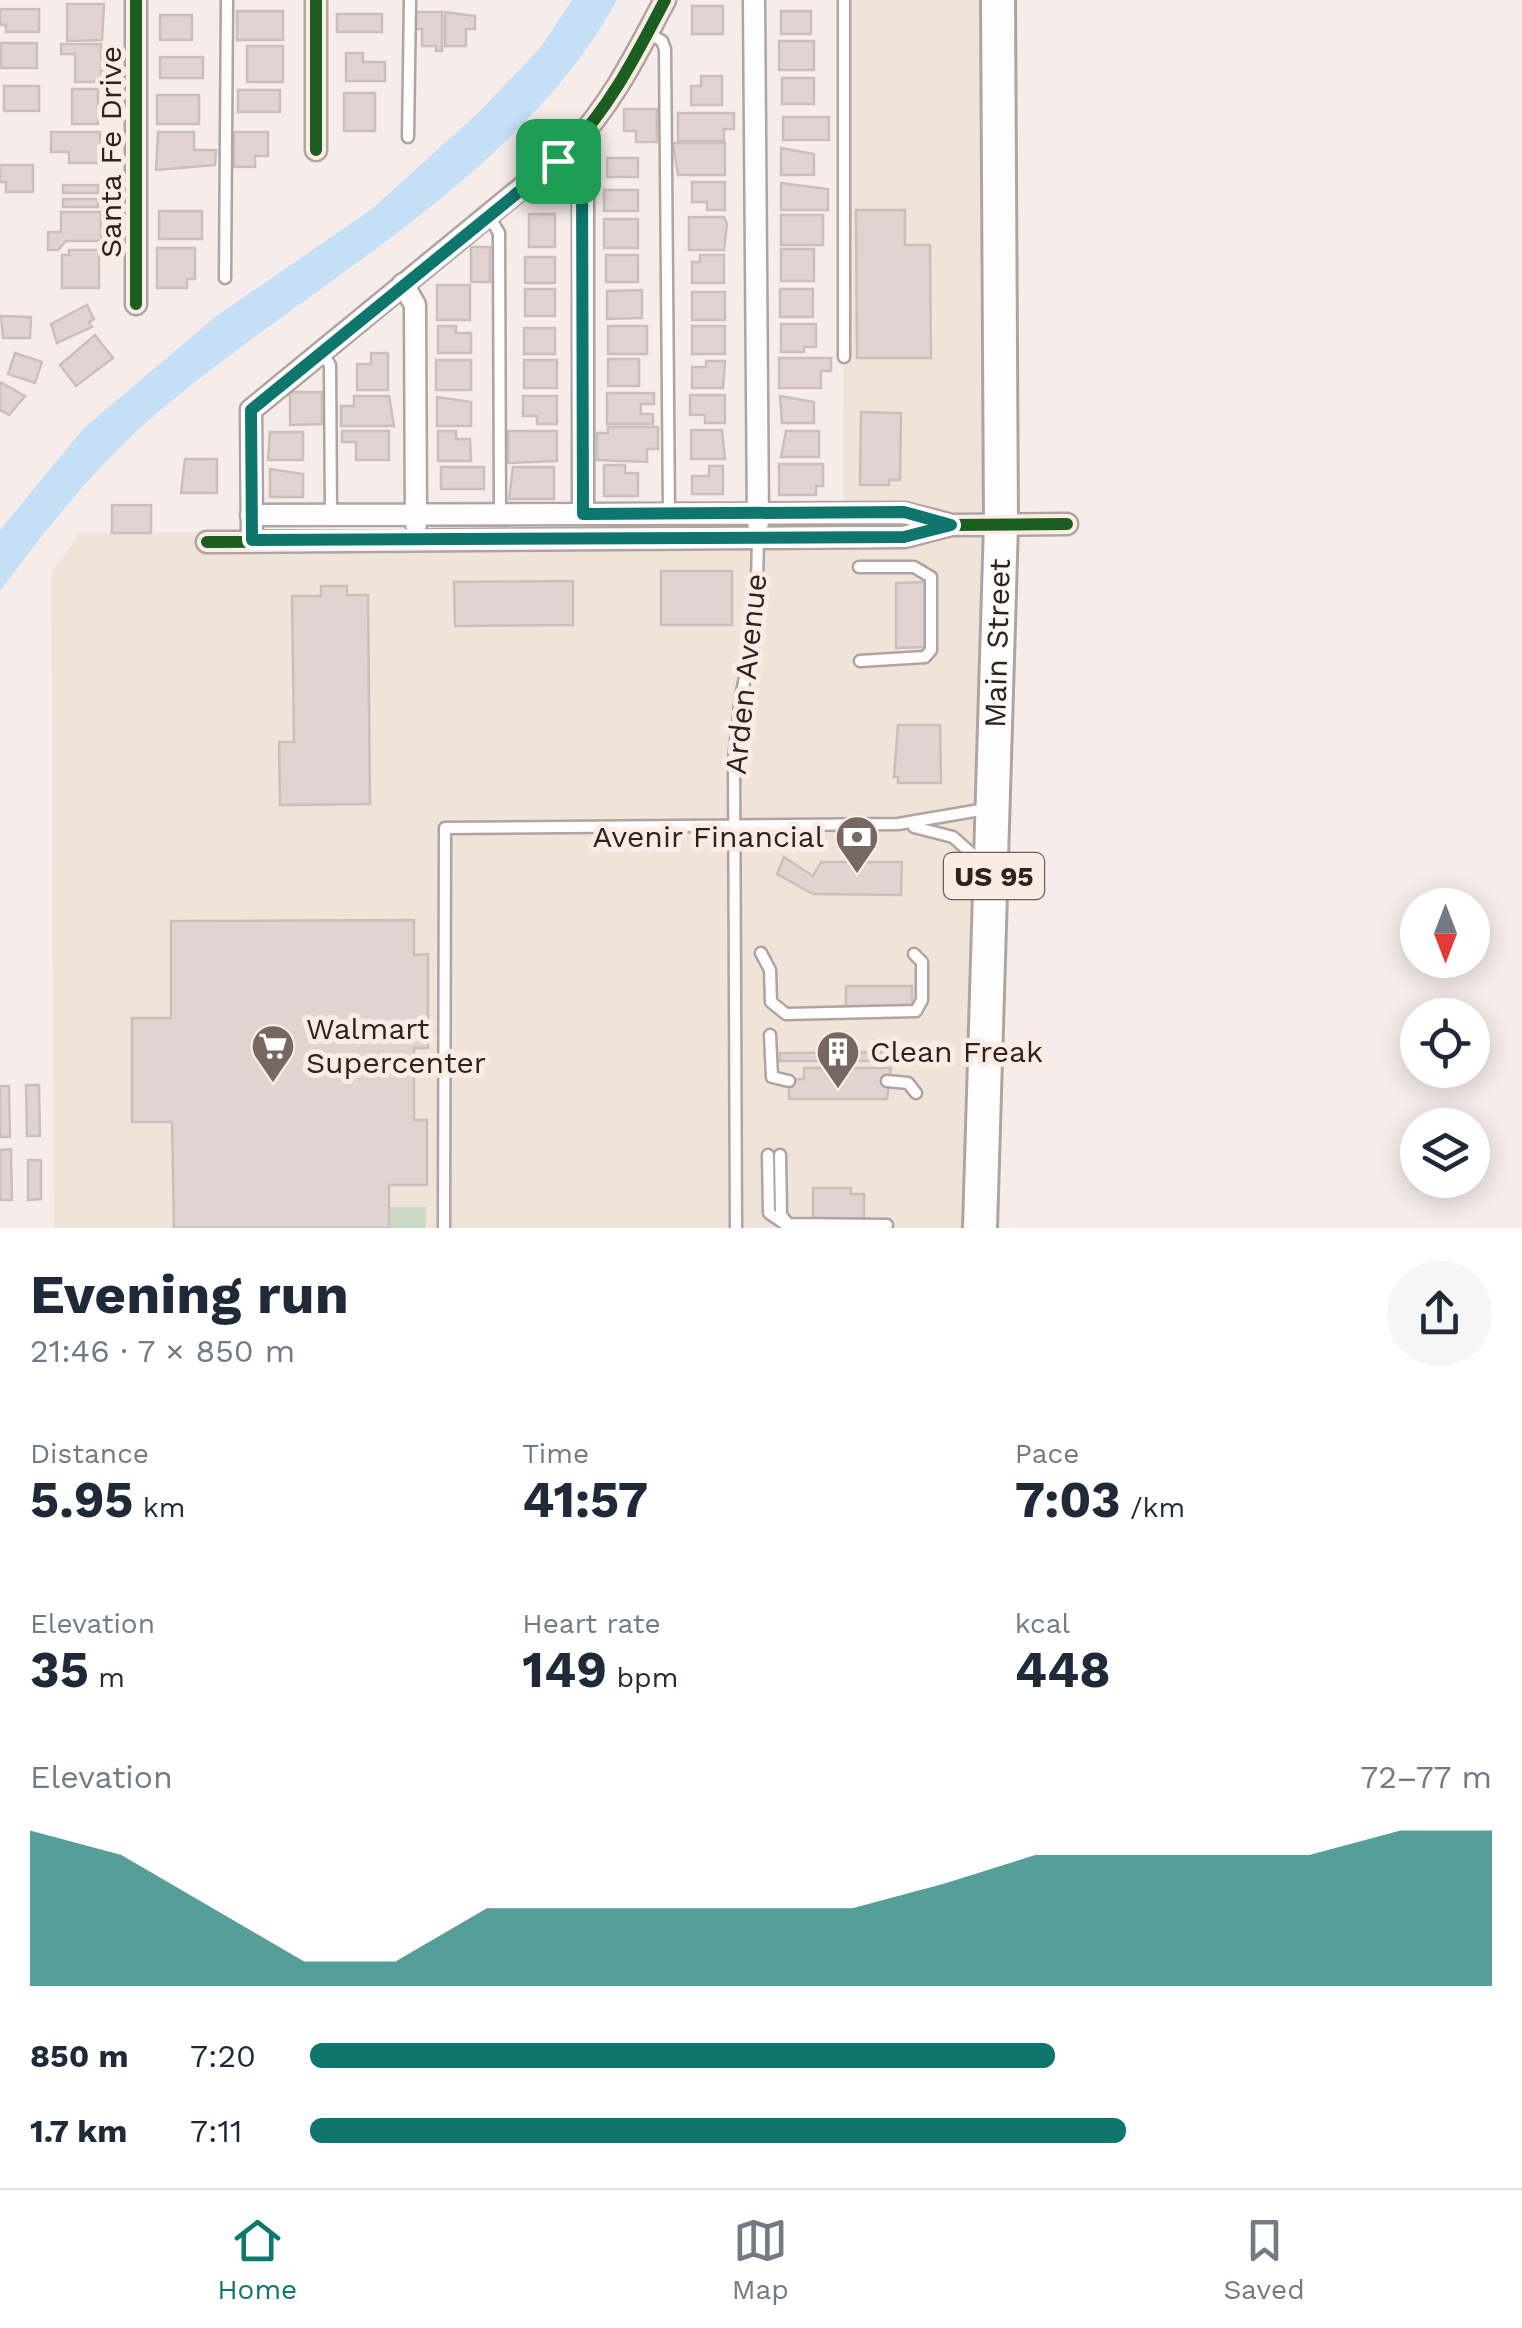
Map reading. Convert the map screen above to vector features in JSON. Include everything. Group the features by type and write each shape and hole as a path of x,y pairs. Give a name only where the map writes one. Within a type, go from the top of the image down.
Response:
{"highway":[{"name":"Main Street","path":"980,1228 994,876 1001,524 998,0"}],"street":[{"name":"Santa Fe Drive","path":"136,0 136,304"},
{"path":"316,0 316,150"},
{"path":"252,540 251,410 570,150 593,125 665,0"},
{"name":"Arden Avenue","path":"754,0 758,538"},
{"path":"570,150 582,168 583,514"},
{"path":"403,284 415,306 416,539"},
{"path":"251,515 904,512 951,525"},
{"path":"207,542 904,537 951,525 1067,524"}],"lane":[{"path":"225,278 227,0"},
{"path":"408,137 410,0"},
{"path":"844,0 844,357"},
{"path":"648,33 662,41 666,49 669,513"},
{"path":"489,216 499,233 500,514"},
{"path":"321,350 330,366 331,514"},
{"name":"Arden Avenue","path":"736,1228 734,744 756,630 758,538"},
{"path":"859,566 914,567 931,577 931,650 918,661 860,661"},
{"path":"444,1228 445,828 898,824 970,814 996,805"},
{"path":"898,824 954,837 994,876"},
{"path":"761,953 770,970 771,1002 786,1014 916,1011 922,1000 922,962 914,954"},
{"path":"770,1035 772,1078 788,1081"},
{"path":"886,1081 908,1083 916,1093"},
{"path":"768,1155 769,1213 777,1222 887,1224"},
{"path":"780,1155 781,1215 788,1224"}],"shaded area":[{"path":"844,0 998,0 980,1228 54,1228 51,573 80,533 843,526"}],"green space":[{"path":"389,1207 426,1207 426,1228 389,1228"}],"water":[{"path":"572,0 617,0 576,64 525,122 407,225 156,414 93,476 0,591 0,530 84,428 215,317 372,209 480,111 541,47"}],"building":[{"path":"67,4 104,4 102,40 67,41"},
{"path":"692,6 723,6 723,34 692,34"},
{"path":"0,9 39,9 39,32 6,32 6,25 0,25"},
{"path":"237,11 283,11 283,40 237,40"},
{"path":"781,11 811,11 811,34 781,34"},
{"path":"414,12 442,12 442,51 436,51 436,46 422,46 422,29 414,29"},
{"path":"445,12 475,16 475,29 466,29 466,46 445,46"},
{"path":"337,14 382,14 382,32 337,32"},
{"path":"160,15 192,15 192,40 160,40"},
{"path":"779,41 814,41 814,70 779,70"},
{"path":"1,43 37,43 37,68 1,68"},
{"path":"61,44 101,44 101,57 109,57 109,70 101,70 101,82 75,82 75,54 61,54"},
{"path":"247,46 283,46 283,82 247,82"},
{"path":"346,53 363,53 363,62 385,62 385,81 346,81"},
{"path":"160,57 203,57 203,78 160,78"},
{"path":"701,76 722,76 722,105 691,105 691,86 701,86"},
{"path":"782,78 814,78 814,104 782,104"},
{"path":"4,86 39,86 39,111 4,111"},
{"path":"72,89 98,89 98,124 72,124"},
{"path":"238,90 280,90 280,112 238,112"},
{"path":"344,93 375,93 375,131 344,131"},
{"path":"157,95 199,95 199,124 157,124"},
{"path":"624,109 657,109 657,142 636,142 636,131 624,131"},
{"path":"678,113 734,113 734,129 724,129 724,141 678,141"},
{"path":"783,117 829,117 829,140 783,140"},
{"path":"51,132 100,132 100,163 69,163 69,152 51,152"},
{"path":"158,132 194,132 194,150 216,150 215,165 156,170"},
{"path":"234,132 268,132 268,156 255,156 255,167 234,167"},
{"path":"673,143 725,143 725,175 678,175"},
{"path":"781,148 814,154 814,175 781,175"},
{"path":"607,158 638,158 638,177 607,177"},
{"path":"0,165 33,165 33,192 6,192 6,182 0,182"},
{"path":"692,182 725,182 725,210 707,210 707,202 692,202"},
{"path":"781,183 828,189 828,210 781,210"},
{"path":"63,185 98,185 98,193 63,193"},
{"path":"604,190 638,190 638,211 604,211"},
{"path":"63,199 98,199 98,207 63,207"},
{"path":"856,210 905,210 905,245 930,245 931,358 857,358"},
{"path":"159,211 202,211 202,239 159,239"},
{"path":"61,212 101,212 101,241 66,241 58,250 48,250 48,232 61,232"},
{"path":"529,214 555,214 555,247 529,247"},
{"path":"781,215 823,215 823,245 781,245"},
{"path":"689,217 724,217 724,250 689,250"},
{"path":"604,219 638,219 638,248 604,248"},
{"path":"471,247 490,247 490,282 471,282"},
{"path":"157,248 195,248 195,279 187,279 187,288 157,288"},
{"path":"781,249 814,249 814,281 781,281"},
{"path":"69,250 99,250 99,288 62,288 62,255 69,255"},
{"path":"606,255 638,255 638,282 606,282"},
{"path":"700,255 724,255 724,283 692,283 692,262 700,262"},
{"path":"525,257 555,257 555,283 525,283"},
{"path":"437,285 470,285 470,320 437,320"},
{"path":"525,289 555,289 555,316 525,316"},
{"path":"780,289 813,289 813,317 780,317"},
{"path":"642,290 642,318 607,319 607,291"},
{"path":"692,292 725,292 725,320 692,320"},
{"path":"87,305 94,319 89,322 92,327 57,343 51,324"},
{"path":"1,316 31,317 30,338 3,338"},
{"path":"781,324 816,324 816,347 804,347 804,352 781,352"},
{"path":"438,326 456,326 456,333 471,333 471,353 438,353"},
{"path":"608,326 647,326 647,354 608,354"},
{"path":"692,326 725,326 725,354 692,354"},
{"path":"524,328 555,328 555,354 524,354"},
{"path":"95,335 113,358 76,386 60,365"},
{"path":"15,353 42,362 35,383 8,374"},
{"path":"371,353 388,353 388,390 357,390 357,364 371,364"},
{"path":"779,358 831,358 831,371 821,371 821,388 779,388"},
{"path":"608,359 639,359 639,386 608,386"},
{"path":"436,360 471,360 471,390 436,390"},
{"path":"524,360 557,360 557,388 524,388"},
{"path":"706,361 725,361 723,388 692,388 692,367 706,367"},
{"path":"0,382 25,396 9,415 0,410"},
{"path":"290,392 322,392 322,424 290,425"},
{"path":"607,393 654,393 654,404 641,404 641,414 653,414 653,424 607,424"},
{"path":"690,395 725,395 725,423 705,423 705,415 690,415"},
{"path":"354,396 389,396 394,426 341,426 341,406 354,406"},
{"path":"523,396 557,396 557,424 537,424 537,416 523,416"},
{"path":"780,396 814,402 814,423 782,423"},
{"path":"437,397 471,402 471,426 437,426"},
{"path":"861,412 901,413 900,480 889,480 889,485 860,485"},
{"path":"608,427 658,427 658,449 647,449 647,462 597,460 597,433 608,433"},
{"path":"691,430 722,430 725,459 691,459"},
{"path":"342,431 389,431 389,460 356,460 356,442 342,442"},
{"path":"438,431 456,431 456,439 470,439 471,461 438,461"},
{"path":"508,431 557,431 557,461 508,463"},
{"path":"786,431 819,431 819,457 781,457"},
{"path":"270,432 303,432 303,460 268,460"},
{"path":"185,459 217,459 217,493 181,493"},
{"path":"779,464 823,464 823,486 816,486 816,495 779,495"},
{"path":"604,465 625,465 625,473 638,473 638,496 604,496"},
{"path":"709,466 723,466 723,494 692,494 692,476 709,476"},
{"path":"441,467 484,467 484,489 441,489"},
{"path":"513,467 554,467 554,499 509,499"},
{"path":"270,469 303,474 303,497 270,497"},
{"path":"112,505 151,505 151,533 112,533"},
{"path":"661,571 732,571 732,625 661,625"},
{"path":"573,581 573,625 455,626 454,582"},
{"path":"926,582 926,647 896,648 896,583"},
{"path":"321,586 347,586 347,595 368,595 370,804 280,805 279,742 294,742 292,596 321,596"},
{"path":"898,725 940,725 941,783 898,783 898,777 894,777"},
{"name":"Avenir Financial","path":"784,857 813,876 821,862 902,862 901,895 813,894 777,874"},
{"name":"Walmart Supercenter","path":"414,920 414,955 428,954 428,1048 414,1048 414,1120 427,1120 427,1185 389,1185 389,1228 174,1228 172,1122 132,1122 132,1018 171,1018 171,921"},
{"path":"846,986 912,986 912,1010 846,1010"},
{"path":"901,1052 901,1061 780,1061 780,1053"},
{"name":"Clean Freak","path":"804,1068 891,1068 887,1099 789,1099 789,1079 804,1079"},
{"path":"26,1085 39,1085 40,1136 27,1136"},
{"path":"0,1086 9,1086 10,1137 0,1137"},
{"path":"11,1149 12,1200 0,1200 0,1150"},
{"path":"28,1160 41,1160 41,1199 28,1200"},
{"path":"813,1188 851,1188 851,1194 864,1194 864,1221 813,1221"}],"cycle path":[{"path":"136,0 136,304"},
{"path":"316,0 316,150"},
{"path":"252,540 251,410 569,149 610,97 665,0"},
{"path":"207,542 905,537 951,525 1067,524"}],"place":[{"name":"Avenir Financial","path":"857,875"},
{"name":"Walmart Supercenter","path":"273,1084"},
{"name":"Clean Freak","path":"838,1090"}],"route":[{"path":"570,150 582,168 583,514 904,512 951,525 904,537 252,540 248,420 251,410 261,398 558,161 570,150"}]}
